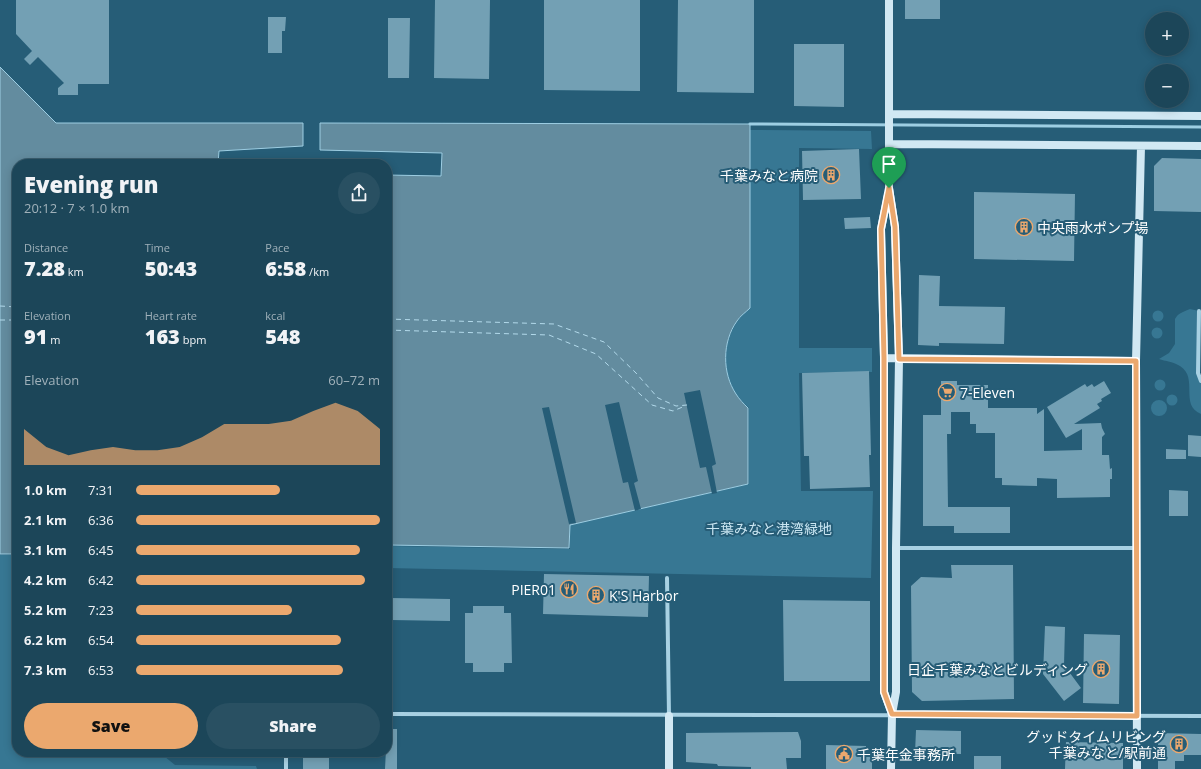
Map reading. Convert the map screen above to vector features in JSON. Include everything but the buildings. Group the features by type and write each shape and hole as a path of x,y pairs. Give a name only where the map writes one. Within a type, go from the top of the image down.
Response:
{"street":[{"path":"889,0 889,188 881,229 884,358 884,692 892,714"},
{"path":"889,116 1201,116"},
{"path":"890,144 1201,146"},
{"path":"1137,769 1136,361 1141,146"},
{"path":"889,188 895,227 899,359 896,548 896,692 892,714 891,769"},
{"path":"1199,310 1198,373 1201,381"},
{"path":"884,358 1136,361"},
{"path":"896,548 1136,548"},
{"path":"667,578 669,769"},
{"path":"392,714 669,716 892,714 1201,716"},
{"path":"286,757 286,769"}],"green space":[{"name":"千葉みなと港湾緑地","path":"750,130 871,131 872,149 799,148 799,348 872,348 872,372 799,373 801,491 873,491 871,578 392,568 392,546 570,549 570,525 749,484 749,408 740,399 732,386 726,368 726,358 732,330 749,308"},
{"path":"1190,309 1199,311 1198,373 1201,381 1201,414 1195,410 1191,404 1188,377 1185,371 1178,365 1159,359 1169,353 1175,344 1176,317"},
{"path":"1158,310 1162,312 1164,316 1162,320 1158,322 1154,320 1152,316 1154,312"},
{"path":"1157,327 1161,329 1163,333 1161,337 1157,339 1153,337 1151,333 1153,329"},
{"path":"1160,379 1164,381 1166,385 1164,389 1160,391 1156,389 1154,385 1156,381"},
{"path":"1172,394 1176,396 1178,400 1176,404 1172,406 1168,404 1166,400 1168,396"},
{"path":"1159,400 1165,402 1167,408 1165,414 1159,416 1153,414 1151,408 1153,402"},
{"path":"0,555 12,555 12,757 165,757 175,765 256,766 257,769 0,769"}],"shaded area":[{"path":"0,67 56,123 303,123 303,146 219,151 218,159 12,159 12,554 0,554"},
{"path":"320,123 750,124 750,308 738,319 732,329 726,348 726,367 731,386 748,408 748,484 570,525 569,548 392,545 392,175 441,176 442,153 320,150"}],"pier":[{"path":"700,390 716,464 712,466 717,493 712,494 706,467 700,468 684,393"},
{"path":"619,402 638,481 634,483 641,509 635,511 628,482 623,483 605,405"},
{"path":"549,407 576,523 569,524 542,408"}],"waterway":[{"path":"750,124 1201,127"}],"ferry route":[{"path":"0,306 12,307"},
{"path":"392,319 554,324 604,342 636,373 658,398 676,406 687,405"},
{"path":"0,320 12,320"},
{"path":"392,330 549,335 596,354 652,405 673,411 685,406"}],"place":[{"name":"千葉みなと病院","path":"831,175"},
{"name":"中央雨水ポンプ場","path":"1024,227"},
{"name":"7-Eleven","path":"947,392"},
{"name":"PIER01","path":"569,589"},
{"name":"K'S Harbor","path":"596,595"},
{"name":"日企千葉みなとビルディング","path":"1101,669"},
{"name":"グッドタイムリビング 千葉みなと/駅前通","path":"1179,744"},
{"name":"千葉年金事務所","path":"844,754"}],"route":[{"path":"889,188 895,227 899,359 1136,361 1137,716 892,714 884,692 884,358 881,229 889,188"}]}
